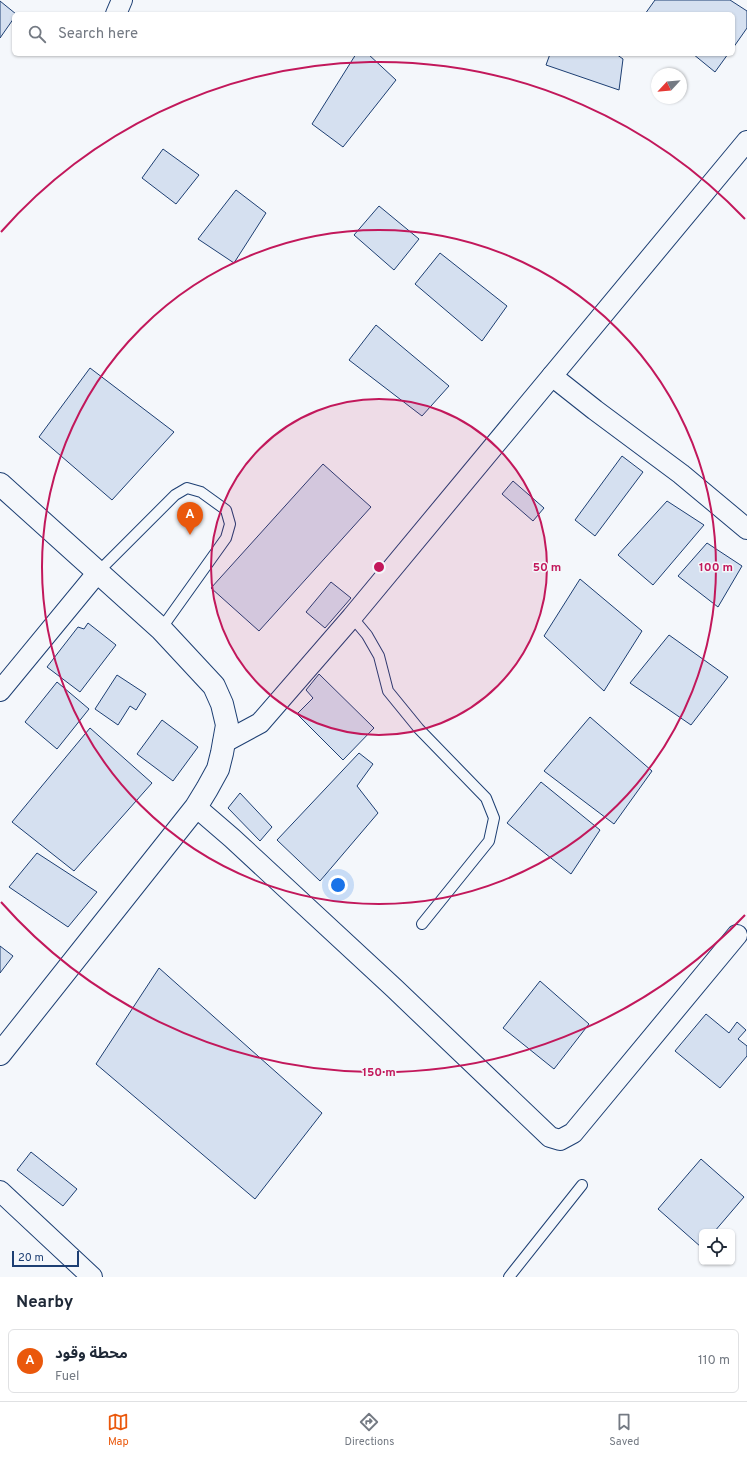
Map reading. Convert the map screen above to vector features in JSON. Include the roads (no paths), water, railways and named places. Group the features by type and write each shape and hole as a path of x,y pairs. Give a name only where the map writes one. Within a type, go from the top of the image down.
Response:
{"street":[{"path":"117,12 122,0"},
{"path":"223,743 260,723 352,617 747,142"},
{"path":"552,376 681,474 747,529"},
{"path":"0,484 160,629 214,686 222,704 227,725 218,769 208,789 196,807 0,1054"},
{"path":"0,691 98,572"},
{"path":"196,807 238,843 394,988 550,1137 560,1140 573,1133 737,935"},
{"path":"0,1191 92,1277"}],"lane":[{"path":"98,572 175,495 187,488 201,492 226,510 230,524 226,538 160,629"},
{"path":"352,617 367,636 379,656 388,691 419,729 486,798 494,818 489,841 422,924"},
{"path":"509,1277 582,1185"}],"place":[{"name":"محطة وقود","path":"190,535"}]}
